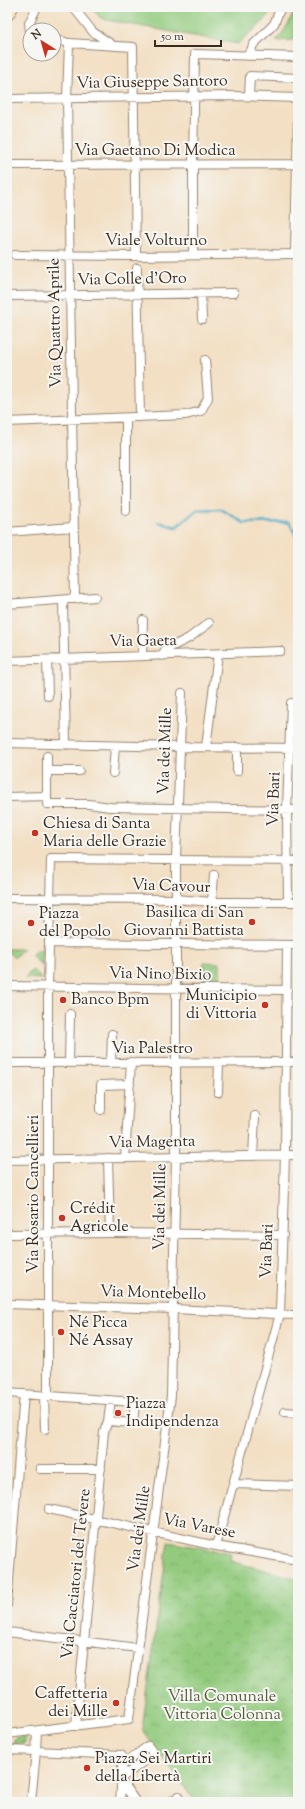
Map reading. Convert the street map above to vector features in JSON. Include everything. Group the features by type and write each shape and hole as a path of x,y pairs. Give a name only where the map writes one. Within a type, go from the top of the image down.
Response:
{"street":[{"path":"30,22 37,7"},
{"path":"73,7 93,32 114,46"},
{"path":"248,56 253,45 274,24 281,7"},
{"path":"62,42 69,45 133,47 135,98 136,256"},
{"name":"Via Quattro Aprile","path":"69,45 67,98 69,295 75,599"},
{"path":"194,254 193,164 196,54 298,57"},
{"path":"249,96 250,76 298,78"},
{"name":"Via Giuseppe Santoro","path":"7,99 249,96 298,98"},
{"path":"296,254 298,115"},
{"name":"Via Gaetano Di Modica","path":"11,165 135,166 193,164 297,164"},
{"name":"Viale Volturno","path":"15,254 136,256 194,254 296,254"},
{"path":"137,268 140,416"},
{"path":"201,293 202,319"},
{"name":"Via Colle d'Oro","path":"7,296 234,293"},
{"path":"7,422 126,418 140,416 186,416 201,411 208,398 205,360"},
{"path":"126,418 126,511"},
{"path":"7,532 73,527"},
{"path":"7,604 95,597"},
{"path":"63,600 66,745"},
{"path":"142,656 143,620"},
{"path":"162,656 165,650 189,638 209,624"},
{"name":"Via Gaeta","path":"7,661 280,652"},
{"path":"206,747 218,654"},
{"path":"47,660 48,696"},
{"name":"Via dei Mille","path":"76,1722 129,1720 171,1404 176,1157 175,899 182,747 182,693"},
{"name":"Via Bari","path":"287,900 287,810 294,748 291,703"},
{"path":"7,743 294,748"},
{"path":"113,773 115,746"},
{"path":"236,772 237,747"},
{"path":"47,756 47,804 89,804 110,807 298,810"},
{"path":"47,771 79,771"},
{"path":"7,797 47,796"},
{"name":"Via Rosario Cancellieri","path":"45,1429 48,1304 49,1063 53,943 51,859 176,859"},
{"path":"176,859 298,861"},
{"path":"212,902 214,874"},
{"name":"Via Cavour","path":"7,898 175,899 212,902 287,900 298,902"},
{"path":"53,943 298,945"},
{"name":"Via Bari","path":"216,1546 280,1314 285,1155 287,990 286,946"},
{"name":"Via Nino Bixio","path":"7,986 51,989 287,990"},
{"path":"69,1062 70,1014"},
{"path":"111,1063 112,1034"},
{"path":"125,1158 131,1062"},
{"path":"218,1092 219,1062"},
{"name":"Via Palestro","path":"7,1063 298,1062"},
{"path":"101,1110 102,1085 130,1084"},
{"path":"253,1156 255,1116"},
{"name":"Via Magenta","path":"7,1160 298,1155"},
{"path":"108,1158 110,1233"},
{"path":"7,1234 110,1233 283,1235"},
{"name":"Via Montebello","path":"7,1304 48,1304 173,1309 298,1316"},
{"path":"7,1393 135,1402 133,1423 108,1421"},
{"path":"7,1605 24,1394"},
{"name":"Via Cacciatori del Tevere","path":"76,1722 104,1432 108,1421 111,1400"},
{"path":"286,1412 298,1413"},
{"path":"40,1469 101,1469"},
{"path":"233,1484 298,1486"},
{"name":"Via Varese","path":"49,1510 216,1546 298,1560"},
{"path":"7,1632 84,1640 138,1648"},
{"path":"7,1734 76,1722"},
{"path":"31,1802 37,1730"},
{"path":"121,1780 154,1754 148,1746 122,1765"},
{"path":"7,1750 119,1755 122,1757 120,1802"},
{"path":"121,1780 136,1802"},
{"path":"170,1802 179,1796"}],"green space":[{"path":"90,7 272,7 266,19 238,44 107,20 101,18"},
{"path":"288,7 295,7 294,40 276,41 291,18 293,10"},
{"path":"7,949 23,949 14,958 7,951"},
{"path":"37,950 42,950 42,966 31,955"},
{"path":"204,962 220,963 220,986 203,986"},
{"path":"32,970 42,979 24,978"},
{"name":"Villa Comunale Vittoria Colonna","path":"168,1542 231,1553 230,1561 298,1579 298,1802 196,1802 142,1730"},
{"path":"21,1736 26,1738 25,1743 14,1745 14,1739"}],"waterway":[{"path":"158,522 176,527 197,510 221,509 244,523 289,522 298,539"}],"place":[{"name":"Chiesa di Santa Maria delle Grazie","path":"35,833"},
{"name":"Basilica di San Giovanni Battista","path":"252,922"},
{"name":"Piazza del Popolo","path":"31,923"},
{"name":"Banco Bpm","path":"63,1000"},
{"name":"Municipio di Vittoria","path":"265,1005"},
{"name":"Crédit Agricole","path":"62,1218"},
{"name":"Né Picca Né Assay","path":"61,1332"},
{"name":"Piazza Indipendenza","path":"118,1413"},
{"name":"Caffetteria dei Mille","path":"116,1703"},
{"name":"Piazza Sei Martiri della Libertà","path":"87,1768"}]}
